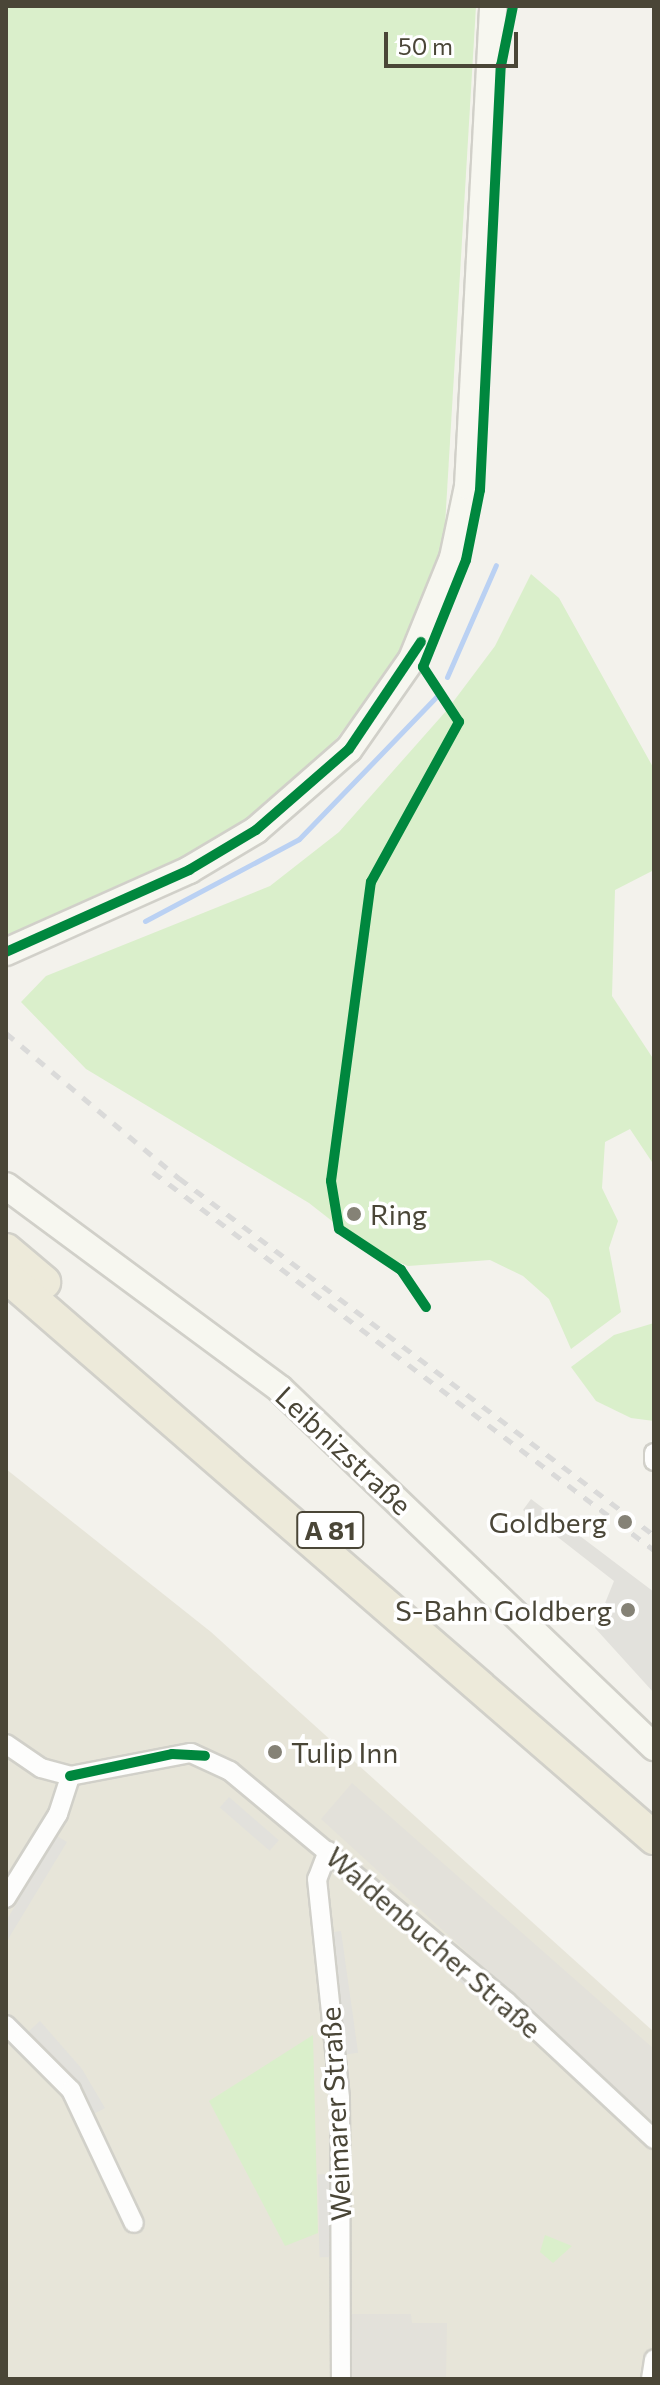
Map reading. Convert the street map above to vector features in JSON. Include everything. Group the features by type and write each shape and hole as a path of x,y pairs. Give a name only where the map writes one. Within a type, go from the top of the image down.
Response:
{"highway":[{"name":"A 81","path":"6,1250 654,1811"},
{"name":"A 81","path":"6,1276 654,1838"}],"street":[{"path":"6,952 189,870 256,830 349,749 412,659 453,558 468,486 493,6"},
{"name":"Leibnizstraße","path":"6,1186 280,1389 654,1747"},
{"path":"6,1744 41,1768 70,1776 58,1814 6,1898"},
{"name":"Waldenbucher Straße","path":"70,1776 172,1754 205,1756 328,1851 654,2139"},
{"name":"Weimarer Straße","path":"328,1851 317,1879 340,2098 341,2379"},
{"path":"6,2025 71,2090 134,2223"},
{"path":"651,2379 654,2359"}],"shaded area":[{"path":"6,1469 211,1632 654,2032 654,2379 6,2379"},
{"name":"S-Bahn Goldberg","path":"531,1499 654,1592 654,1693 595,1628 614,1581 523,1510"},
{"path":"352,1783 654,2049 654,2123 321,1819"},
{"path":"229,1797 279,1840 270,1851 220,1808"},
{"path":"57,1836 67,1842 7,1941 6,1921"},
{"path":"357,1885 454,1966 450,1971 353,1890"},
{"path":"341,1931 358,2053 342,2055 325,1933"},
{"path":"462,1975 513,2021 509,2026 458,1979"},
{"path":"40,2021 82,2069 105,2108 92,2115 29,2031"},
{"path":"318,2174 335,2174 336,2257 319,2257"},
{"path":"351,2314 411,2314 412,2323 447,2323 446,2379 350,2379"}],"green space":[{"path":"6,6 476,6 444,542 399,656 300,787 168,870 6,938"},
{"path":"531,574 559,598 654,769 654,870 615,890 612,996 654,1060 654,1165 630,1129 605,1142 602,1188 618,1221 609,1248 621,1312 571,1349 549,1299 523,1276 490,1260 408,1266 369,1250 309,1203 86,1069 21,1002 46,976 270,886 339,832 447,710 495,646"},
{"path":"654,1323 654,1421 631,1418 596,1401 571,1367 614,1335"},
{"path":"313,2035 318,2233 285,2246 209,2101"},
{"path":"545,2235 572,2246 553,2263 540,2252"}],"waterway":[{"path":"447,677 496,565"},
{"path":"145,921 299,839 437,696"}],"railway":[{"path":"6,1033 179,1178 654,1535"},
{"path":"153,1172 654,1550"}],"cycle path":[{"path":"426,1307 401,1270 339,1229 331,1181 371,882 459,722 423,667 466,560 480,490 501,66 513,6"},
{"path":"6,952 189,870 256,830 349,749 421,642"},
{"path":"70,1776 172,1754 205,1756"}],"place":[{"name":"Ring","path":"354,1214"},
{"name":"Goldberg","path":"625,1522"},
{"name":"S-Bahn Goldberg","path":"628,1610"},
{"name":"Tulip Inn","path":"275,1752"}]}
